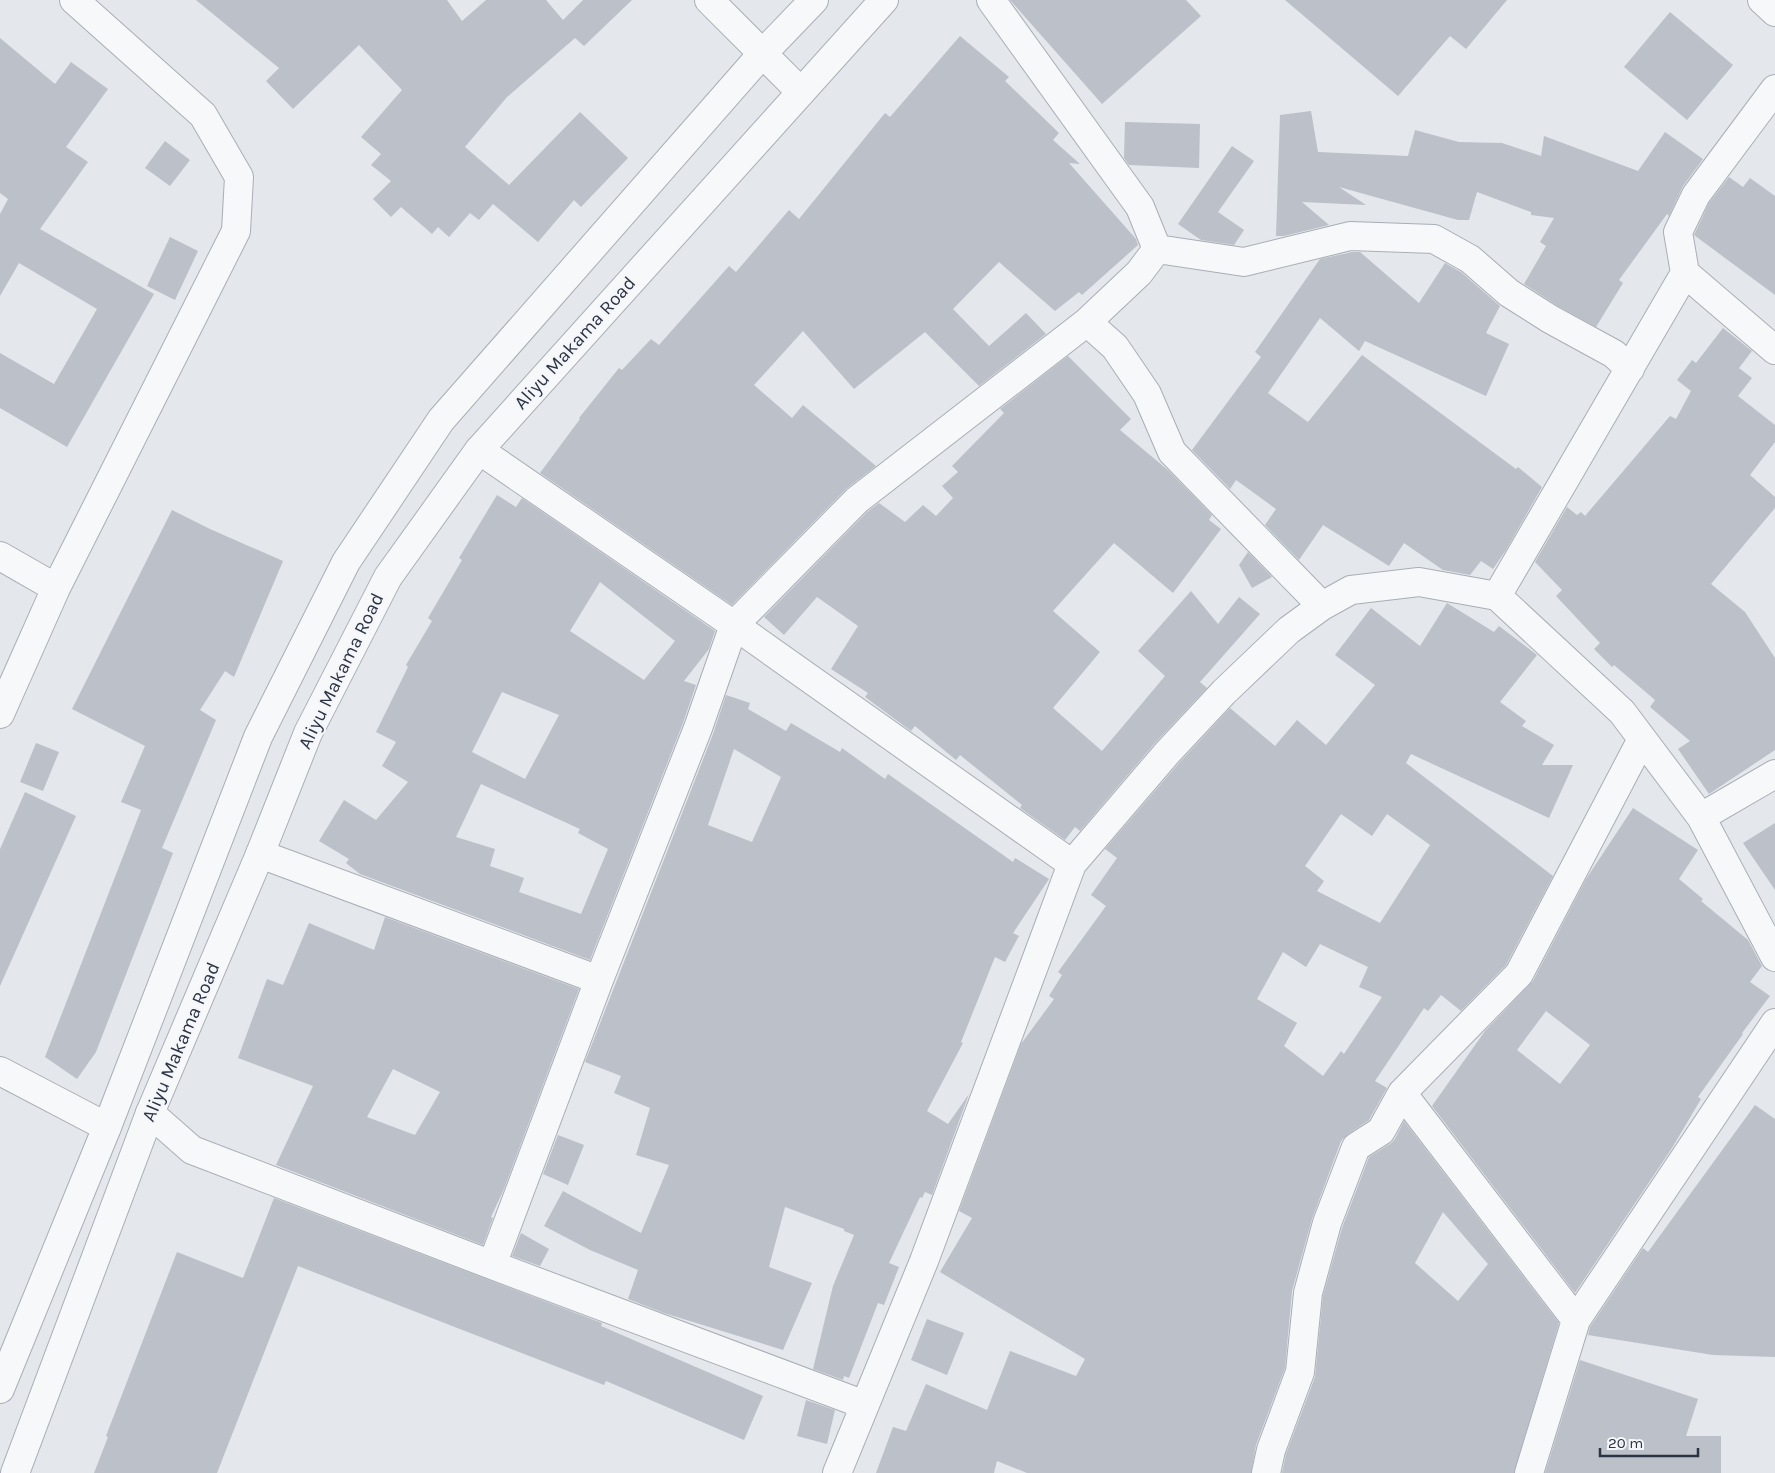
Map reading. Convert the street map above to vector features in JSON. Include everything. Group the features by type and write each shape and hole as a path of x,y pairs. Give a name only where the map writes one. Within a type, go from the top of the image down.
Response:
{"street":[{"path":"0,714 56,588 236,231 239,177 204,115 74,0"},
{"path":"709,0 801,92"},
{"name":"Aliyu Makama Road","path":"0,1389 107,1127 258,737 346,562 441,420 763,53 814,0"},
{"name":"Aliyu Makama Road","path":"15,1473 150,1114 260,854 308,733 388,577 479,450 884,0"},
{"path":"990,0 1140,206 1157,249"},
{"path":"1762,0 1775,12"},
{"path":"1496,596 1685,273 1678,232 1696,195 1775,89"},
{"path":"1157,249 1244,262 1350,236 1434,239 1470,259 1509,293 1550,319 1614,354 1630,369"},
{"path":"492,1265 599,980 698,728 734,625 858,500 1087,322 1139,274 1157,249"},
{"path":"1685,273 1775,350"},
{"path":"1087,322 1115,347 1146,394 1172,452 1322,606"},
{"path":"479,450 734,625 1072,864"},
{"path":"0,556 56,588"},
{"path":"837,1473 924,1261 1072,864 1167,753 1224,692 1289,630 1322,606 1351,590 1419,582 1496,596 1622,712 1700,817 1775,957"},
{"path":"1266,1473 1272,1450 1300,1372 1308,1294 1338,1192 1356,1147 1381,1130 1402,1093 1519,974 1642,739"},
{"path":"1700,817 1775,774"},
{"path":"260,854 599,980"},
{"path":"1529,1473 1576,1320 1775,1023"},
{"path":"0,1071 107,1127"},
{"path":"1402,1093 1576,1320"},
{"path":"150,1114 192,1150 865,1405"}],"building":[{"path":"196,0 447,0 462,21 486,0 546,0 563,20 583,0 632,0 584,46 575,38 507,97 465,147 509,185 580,112 628,158 581,207 574,200 538,242 493,204 479,220 470,213 449,237 438,227 432,234 401,207 391,217 373,199 391,181 371,165 381,154 361,137 402,90 359,45 293,109 266,81 279,68"},
{"path":"1010,0 1186,0 1201,16 1102,104"},
{"path":"1285,0 1507,0 1466,49 1450,36 1398,96"},
{"path":"1670,12 1733,65 1687,120 1624,67"},
{"path":"960,36 1009,77 1005,81 1059,133 1053,140 1080,164 1069,163 1136,239 1138,245 1082,295 1079,292 1055,311 999,262 953,309 989,346 1026,313 1046,334 979,386 925,332 854,389 803,331 754,385 792,418 803,405 876,466 846,489 732,605 540,473 579,418 619,368 622,370 651,339 659,345 729,266 736,272 789,210 799,219 885,113 890,117"},
{"path":"0,38 55,84 71,62 108,89 66,147 88,162 40,229 154,294 67,447 0,408 0,353 54,384 97,309 19,263 0,296 0,214 8,199 0,193"},
{"path":"1311,111 1318,152 1408,156 1415,130 1459,142 1502,143 1541,156 1544,136 1638,171 1665,132 1703,159 1683,186 1669,216 1667,214 1619,280 1623,283 1596,327 1524,284 1546,246 1540,242 1554,218 1531,215 1531,212 1477,192 1469,220 1458,220 1339,187 1366,205 1302,202 1329,225 1284,236 1276,236 1280,115"},
{"path":"1125,122 1200,124 1199,168 1129,165 1124,158"},
{"path":"165,141 190,160 170,186 145,168"},
{"path":"1232,146 1254,161 1218,212 1244,230 1234,245 1201,240 1178,224"},
{"path":"1729,177 1743,187 1750,178 1775,196 1775,295 1694,235 1709,203"},
{"path":"170,237 198,251 175,300 147,286"},
{"path":"1360,252 1419,303 1445,263 1461,272 1500,306 1486,333 1509,344 1486,396 1365,341 1359,351 1320,318 1268,393 1308,422 1362,355 1516,469 1518,467 1542,487 1493,569 1481,561 1470,575 1443,570 1404,543 1389,566 1323,525 1299,560 1265,525 1276,509 1236,480 1230,489 1192,450 1261,357 1255,352 1320,259"},
{"path":"1723,328 1752,351 1739,368 1752,378 1738,396 1775,425 1775,442 1750,475 1775,497 1775,508 1711,584 1745,612 1775,658 1775,750 1709,794 1678,749 1690,741 1650,707 1655,700 1614,665 1612,667 1594,649 1600,643 1556,596 1562,590 1535,562 1567,507 1577,515 1581,512 1585,516 1670,416 1676,419 1691,391 1677,380 1692,360 1696,363"},
{"path":"1068,356 1131,419 1120,430 1169,471 1212,515 1209,520 1221,529 1173,593 1114,543 1053,611 1100,652 1053,708 1102,751 1165,676 1138,651 1191,591 1218,624 1239,597 1260,614 1200,682 1207,688 1155,743 1080,831 1075,827 1065,840 1020,808 1022,805 960,755 956,760 915,726 911,731 865,697 868,693 831,669 858,626 817,597 784,635 764,617 867,512 879,503 905,522 923,505 936,516 953,498 942,486 958,472 952,466 1004,413 1000,409"},
{"path":"497,495 516,507 522,498 715,631 709,649 684,681 696,685 683,723 590,960 360,874 346,863 349,859 319,841 344,800 376,820 408,782 382,766 396,742 376,732 408,667 406,665 432,621 428,618 462,560 459,558","holes":["600,582 675,641 644,680 570,631","502,692 559,715 525,779 472,752","481,784 580,829 578,833 608,849 581,914 519,892 524,878 490,866 495,849 456,837"]},
{"path":"172,510 283,561 234,677 225,671 200,710 216,720 162,848 173,853 96,1052 77,1079 45,1057 141,810 121,802 145,746 72,709"},
{"path":"1248,552 1272,577 1252,588 1239,565"},
{"path":"1447,603 1494,632 1499,626 1537,655 1500,702 1526,721 1522,726 1554,745 1542,765 1573,765 1549,818 1411,754 1406,763 1553,876 1506,965 1461,1011 1441,995 1428,1011 1424,1008 1375,1081 1387,1088 1369,1120 1341,1141 1312,1219 1292,1291 1285,1368 1256,1445 1251,1473 1027,1473 997,1461 994,1473 876,1473 893,1427 906,1431 926,1384 987,1410 1010,1351 1076,1376 1085,1359 940,1272 972,1218 959,1211 1021,1044 1054,999 1049,996 1062,975 1058,972 1106,906 1091,895 1117,858 1105,849 1179,763 1230,708 1275,746 1297,720 1326,745 1375,685 1335,655 1371,608 1420,646","holes":["1341,814 1372,836 1387,814 1430,845 1380,923 1317,891 1324,881 1305,866","1320,944 1368,967 1359,987 1382,997 1344,1054 1341,1051 1323,1076 1284,1046 1297,1023 1257,999 1283,952 1306,967"]},
{"path":"726,695 750,703 748,709 786,731 791,723 840,752 842,748 885,779 888,774 1013,862 1015,858 1049,879 1013,933 1019,936 1005,962 995,957 961,1042 963,1043 927,1111 948,1124 969,1094 932,1195 925,1192 922,1198 920,1197 889,1263 899,1267 884,1305 878,1303 849,1378 844,1376 843,1380 813,1369 833,1286 854,1235 844,1231 844,1229 785,1207 769,1267 812,1283 783,1350 664,1313 628,1299 638,1270 590,1250 544,1226 563,1191 641,1233 669,1165 636,1155 650,1108 614,1093 621,1076 585,1062 713,734","holes":["734,749 781,777 752,842 708,825"]},
{"path":"36,743 59,752 43,791 20,782"},
{"path":"25,792 76,816 0,986 0,849"},
{"path":"1633,808 1698,850 1679,879 1703,899 1701,901 1748,940 1762,966 1750,982 1770,996 1698,1097 1701,1099 1672,1148 1575,1293 1432,1106 1485,1031 1533,981 1586,879","holes":["1546,1011 1590,1045 1560,1084 1517,1050"]},
{"path":"1775,823 1775,890 1743,843"},
{"path":"385,917 579,989 504,1189 491,1217 493,1218 483,1245 276,1165 313,1086 238,1058 267,979 283,985 309,923 374,950","holes":["393,1069 440,1092 415,1135 367,1117"]},
{"path":"1755,1105 1775,1119 1775,1357 1713,1355 1588,1335 1590,1327 1643,1248 1648,1252"},
{"path":"1404,1121 1559,1323 1514,1473 1282,1473 1286,1454 1315,1377 1323,1296 1342,1228 1369,1157 1395,1139","holes":["1443,1212 1488,1264 1458,1301 1415,1263"]},
{"path":"558,1135 584,1145 568,1185 543,1174"},
{"path":"274,1198 602,1323 601,1326 763,1396 744,1440 606,1381 604,1385 298,1266 217,1473 94,1473 108,1437 106,1436 177,1252 243,1278"},
{"path":"521,1233 549,1249 540,1266 512,1256"},
{"path":"927,1319 964,1333 947,1375 911,1360"},
{"path":"1580,1360 1698,1399 1686,1436 1721,1436 1721,1473 1545,1473"},
{"path":"806,1400 835,1410 827,1444 797,1436"}]}
